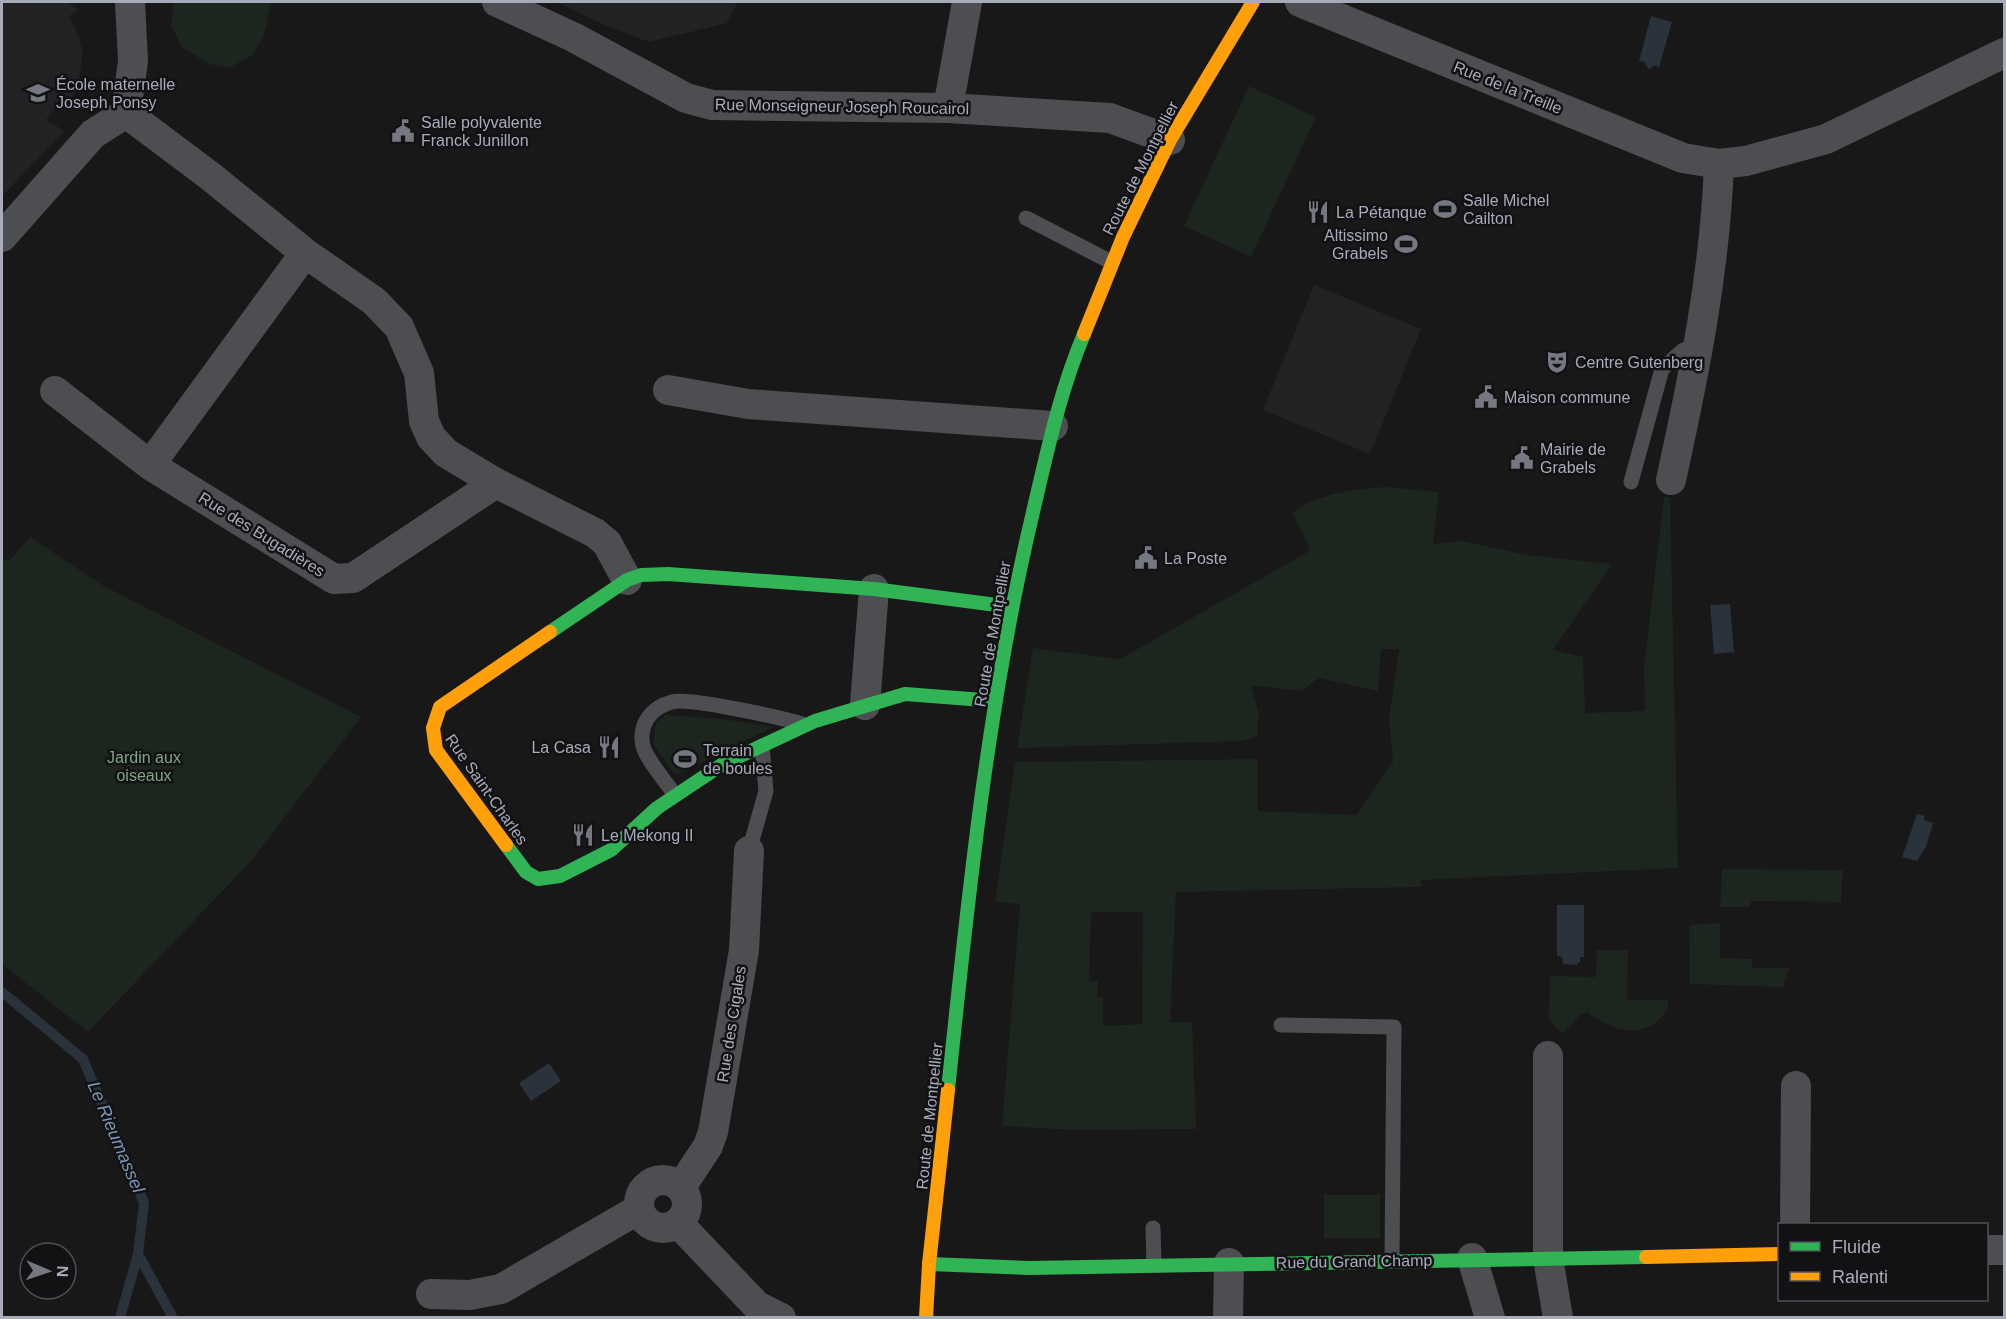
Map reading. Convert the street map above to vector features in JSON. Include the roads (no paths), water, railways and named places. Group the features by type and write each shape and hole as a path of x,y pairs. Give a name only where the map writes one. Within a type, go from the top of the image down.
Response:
{"street":[{"path":"2,237 93,134 126,113 133,61 130,2"},
{"name":"Rue Monseigneur Joseph Roucairol","path":"497,2 573,38 686,98 712,105 948,108 1110,118 1170,140"},
{"path":"948,108 966,2"},
{"name":"Route de Montpellier","path":"926,1317 929,1264 957,1003 996,701 1012,607 1053,426 1073,360 1112,262 1170,140 1253,2"},
{"name":"Rue de la Treille","path":"1300,2 1683,158 1719,164 1746,161 1826,139 2004,53"},
{"path":"126,113 210,176 305,253 374,301 399,327 419,373 424,421 431,437 446,453 496,483 595,533 607,543 627,579"},
{"path":"1671,480 1701,344 1717,206 1719,164"},
{"path":"150,465 305,253"},
{"path":"668,390 748,404 1053,426"},
{"name":"Rue des Bugadières","path":"55,391 150,465 334,579 353,578 496,483"},
{"name":"Rue Saint-Charles","path":"996,701 905,694 806,725 723,764 657,808 611,850 560,876 538,879 526,872 436,750 431,736 434,719 440,708 627,579 641,575 668,573 874,589 1012,607"},
{"path":"865,705 874,589"},
{"name":"Rue des Cigales","path":"681,1187 708,1146 716,1122 744,950 749,851"},
{"path":"1548,1056 1548,1258 1558,1317"},
{"path":"1795,1223 1796,1086"},
{"path":"662,1179 681,1187 688,1201 684,1216 678,1222 660,1228 651,1225 639,1209 639,1198 643,1189 652,1182 662,1179"},
{"path":"431,1294 470,1295 501,1289 639,1209"},
{"path":"678,1222 757,1306 781,1317"},
{"path":"1988,1250 2004,1250"},
{"name":"Rue du Grand Champ","path":"929,1264 1029,1268 1778,1254"},
{"path":"1472,1258 1490,1317"},
{"path":"1228,1317 1229,1263"}],"lane":[{"path":"1026,218 1112,262"},
{"path":"1631,482 1662,369 1682,351 1701,344"},
{"path":"675,795 643,746 643,726 651,711 674,701 778,716 806,725"},
{"path":"749,851 766,791 762,746"},
{"path":"1281,1025 1394,1027 1392,1260"},
{"path":"1153,1228 1154,1264"}],"waterway":[{"name":"Le Rieumassel","path":"2,992 83,1059 144,1203 138,1254 120,1318"},
{"path":"138,1254 173,1318"}],"place":[{"name":"École maternelle Joseph Ponsy","path":"38,93"},
{"name":"Salle polyvalente Franck Junillon","path":"403,131"},
{"name":"Salle Michel Cailton","path":"1445,209"},
{"name":"La Pétanque","path":"1318,212"},
{"name":"Altissimo Grabels","path":"1406,244"},
{"name":"Centre Gutenberg","path":"1557,362"},
{"name":"Maison commune","path":"1486,397"},
{"name":"Mairie de Grabels","path":"1522,458"},
{"name":"La Poste","path":"1146,558"},
{"name":"La Casa","path":"609,747"},
{"name":"Terrain de boules","path":"685,759"},
{"name":"Le Mekong II","path":"583,835"}],"park label":[{"name":"Jardin aux oiseaux","path":"144,766"}]}
